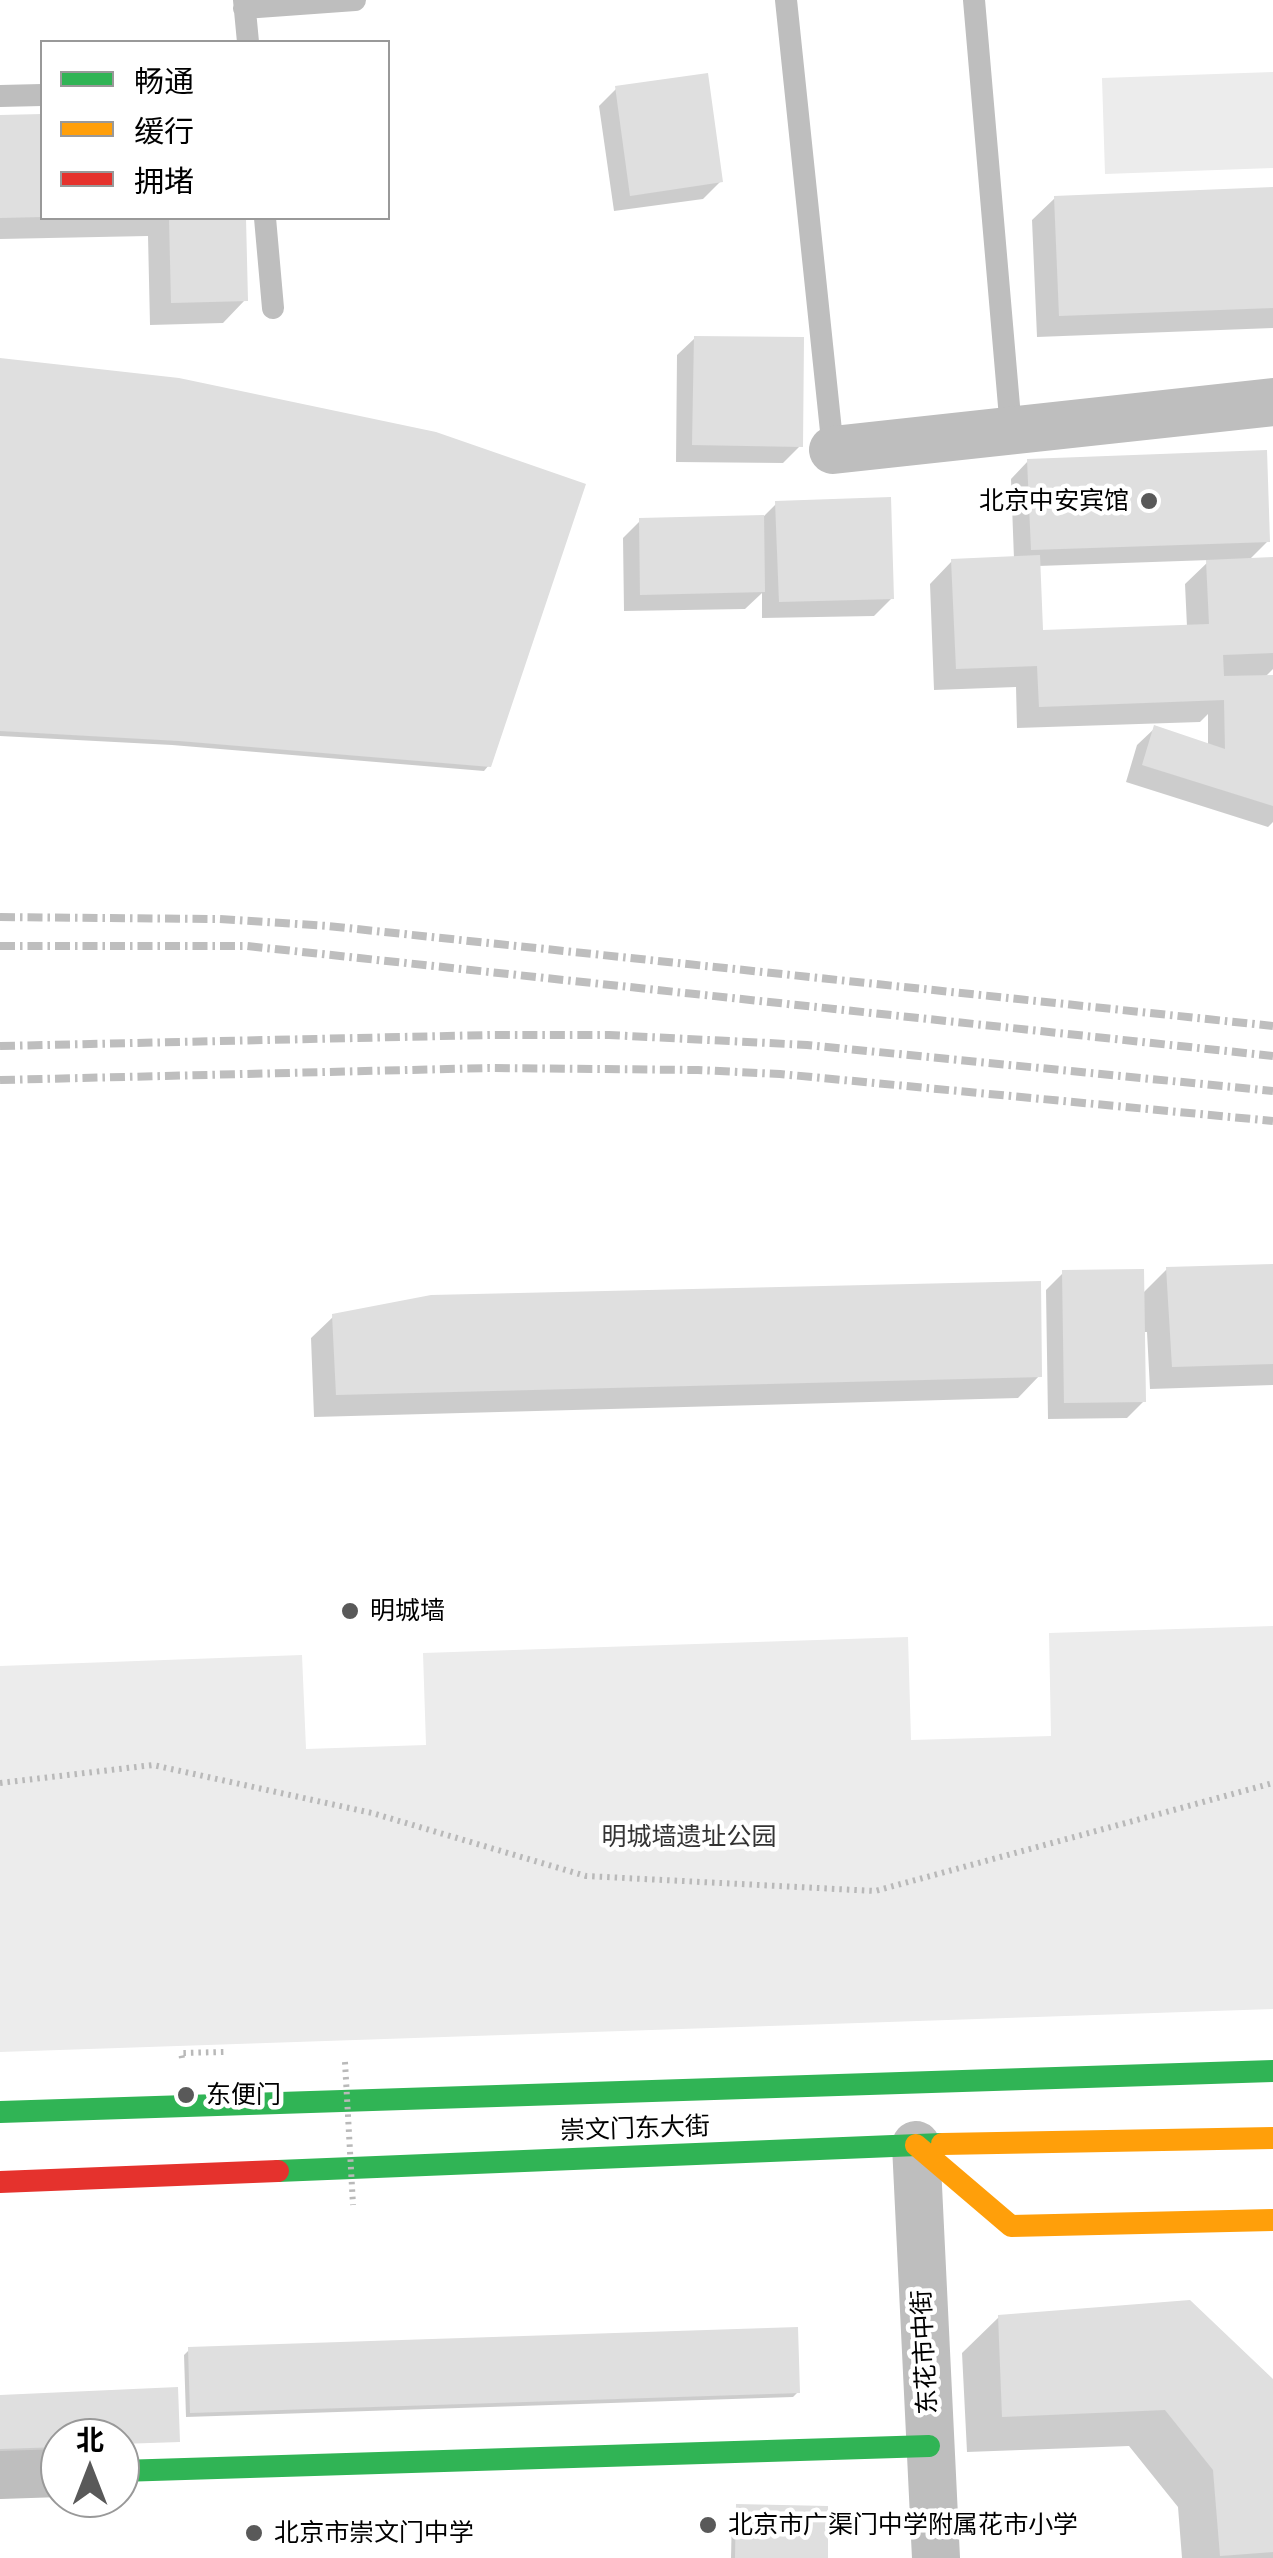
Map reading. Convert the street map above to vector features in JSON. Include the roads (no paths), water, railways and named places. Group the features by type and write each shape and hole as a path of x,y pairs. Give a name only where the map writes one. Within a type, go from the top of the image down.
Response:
{"main road":[{"name":"崇文门东大街","path":"0,2112 1273,2071"},
{"name":"崇文门东大街","path":"0,2182 916,2145 1273,2138"},
{"path":"916,2145 1010,2226 1273,2220"},
{"path":"140,2471 929,2446"}],"street":[{"path":"833,450 1273,402"},
{"name":"东花市中街","path":"916,2145 936,2558"},
{"path":"0,2475 40,2474"}],"lane":[{"path":"248,40 244,4 355,0"},
{"path":"786,0 833,450"},
{"path":"974,0 1011,429"},
{"path":"0,96 40,94"},
{"path":"265,220 273,308"}],"railway":[{"path":"0,917 219,919 328,926 1273,1026"},
{"path":"0,946 247,946 1273,1056"},
{"path":"0,1046 609,1035 807,1045 1273,1091"},
{"path":"0,1080 489,1068 698,1070 780,1074 1273,1121"}],"place":[{"name":"北京中安宾馆","path":"1149,501"},
{"name":"明城墙","path":"350,1611"},
{"name":"东便门","path":"186,2095"},
{"name":"北京市广渠门中学附属花市小学","path":"708,2525"},
{"name":"北京市崇文门中学","path":"254,2533"}],"park label":[{"name":"明城墙遗址公园","path":"689,1837"}]}
